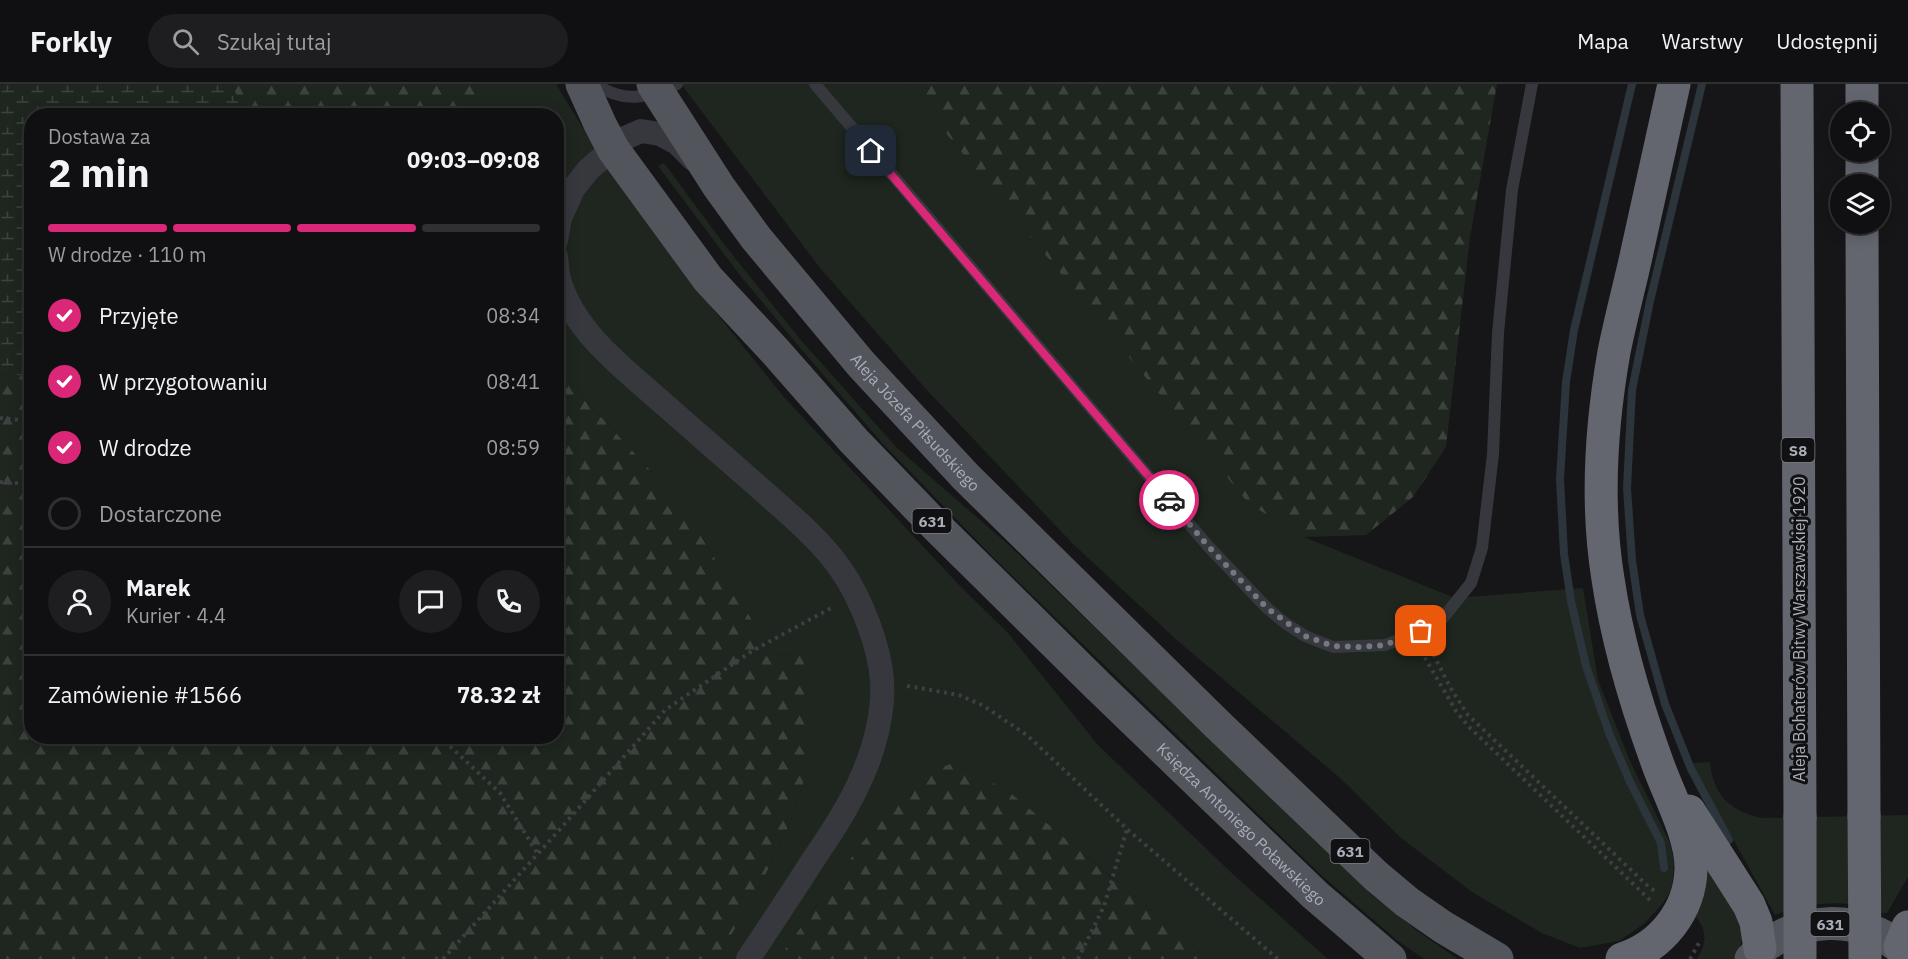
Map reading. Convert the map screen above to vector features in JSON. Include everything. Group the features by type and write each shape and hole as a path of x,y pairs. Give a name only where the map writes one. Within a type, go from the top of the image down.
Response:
{"highway":[{"path":"1622,959 1635,955 1649,946 1677,916 1687,894 1690,880 1690,853 1656,759 1627,667 1608,579 1601,518 1602,446 1614,353 1674,84"},
{"name":"Aleja Bohaterów Bitwy Warszawskiej 1920","path":"1797,84 1800,959"},
{"path":"1862,84 1862,102"},
{"path":"1862,234 1865,959"},
{"path":"1656,759 1749,905 1756,922 1756,954"}],"main road":[{"name":"631","path":"582,84 613,148"},
{"name":"Aleja Józefa Piłsudskiego","path":"662,87 719,187 763,246 861,364 906,413 975,485 1218,725 1376,876 1407,902 1443,927 1497,959"},
{"name":"Księdza Antoniego Poławskiego","path":"613,148 708,279 854,441 936,526 1097,685 1315,895 1390,959"},
{"name":"631","path":"1756,954 1786,933 1815,924 1845,923 1905,943"}],"street":[{"path":"564,209 573,189 589,169 625,138 641,131 660,134 677,142 719,187"},
{"path":"564,291 570,306 590,336 636,380 801,526 842,570 870,630 882,681 874,745 864,772 850,801 748,959"}],"lane":[{"path":"595,84 611,93 625,97 641,97 662,87"},
{"path":"814,84 1208,546 1267,608 1305,636 1333,646 1385,645 1416,633 1443,618 1471,583 1482,548 1493,454 1498,333 1512,190 1532,84"}],"path":[{"path":"0,418 24,419"},
{"path":"0,482 24,484"},
{"path":"443,959 665,710 752,651 855,595"},
{"path":"1416,633 1468,715 1650,888 1664,895 1677,916"},
{"path":"1416,633 1456,711 1468,726 1677,916 1699,930 1700,941 1690,959"},
{"path":"882,681 959,695 984,706 1028,736 1127,829 1278,959"},
{"path":"447,744 500,794 538,854"},
{"path":"1078,959 1104,906 1127,829"}],"green space":[{"path":"0,84 232,84 241,108 24,108 24,376 0,374"},
{"path":"232,84 474,84 479,108 241,108"},
{"path":"474,84 556,84 606,166 677,264 783,396 960,586 1008,633 1098,745 1236,877 1328,959 1210,959 1007,790 953,763 862,843 778,959 717,959 759,888 790,823 804,781 803,654 773,655 683,506 564,377 564,108 479,108"},
{"path":"681,84 906,84 1250,504 1304,537 1455,598 1583,588 1598,680 1630,761 1670,843 1674,861 1673,879 1670,892 1663,903 1644,924 1619,941 1580,948 1542,933 1472,892 1401,838 1340,778 1179,642 1073,544 925,388 820,268"},
{"path":"906,84 1497,84 1470,237 1446,447 1413,497 1366,535 1304,537 1249,504"},
{"path":"664,163 724,244 800,339 897,448 1010,546 1373,896 1458,959 1424,959 1398,941 1320,874 996,560 883,444 801,349 739,274 658,166"},
{"path":"0,374 24,376 24,744 564,744 564,377 683,506 773,655 804,654 804,781 790,823 759,888 717,959 0,959"},
{"path":"1710,762 1715,783 1725,800 1741,811 1762,818 1908,815 1908,877 1887,913 1855,905 1834,903 1804,907 1775,915 1691,763"},
{"path":"953,763 1007,790 1210,959 778,959 862,843 915,778"},
{"path":"1703,860 1741,917 1742,937 1740,948 1734,959 1697,959 1703,947 1704,935 1698,919 1693,914"}],"waterway":[{"path":"1632,84 1574,330 1566,382 1560,479 1564,554 1571,601 1586,666 1609,733 1630,782 1661,843 1664,868"},
{"path":"1702,84 1650,301 1632,390 1627,488 1632,560 1640,615 1665,704 1691,769 1729,840"}],"way so far":[{"path":"1169,500 1208,546 1267,608 1305,636 1333,646 1361,647 1385,645 1421,631"}],"route":[{"path":"871,151 1169,500"}]}
